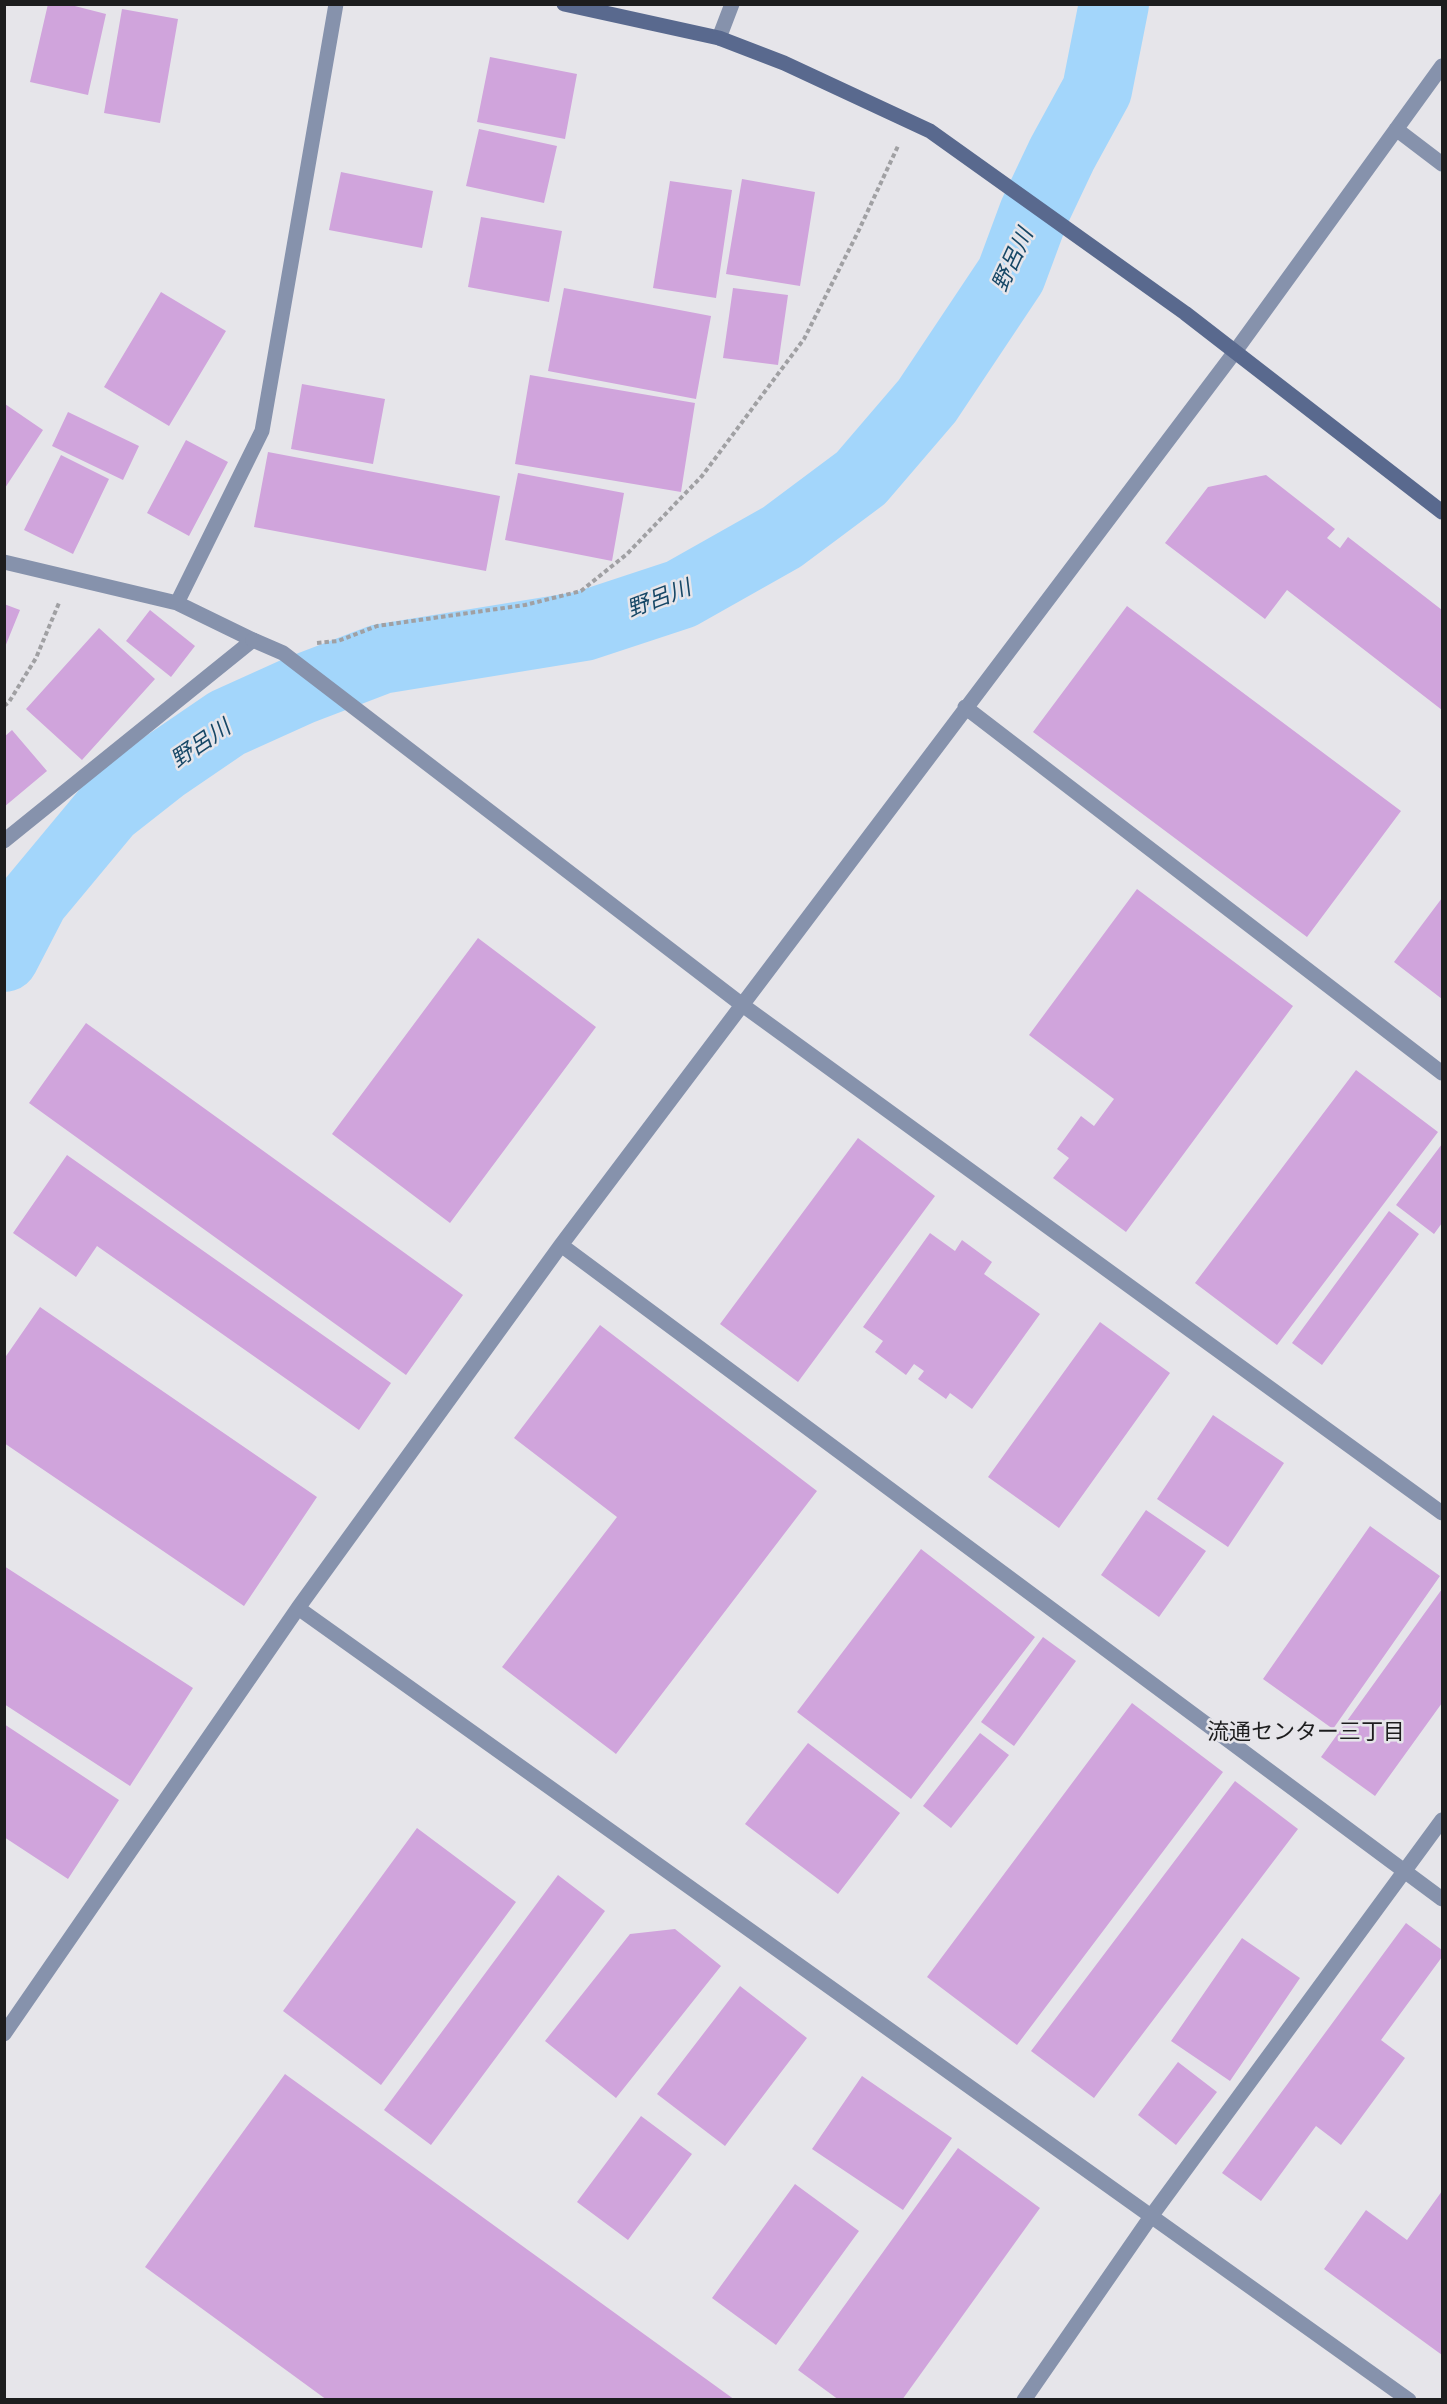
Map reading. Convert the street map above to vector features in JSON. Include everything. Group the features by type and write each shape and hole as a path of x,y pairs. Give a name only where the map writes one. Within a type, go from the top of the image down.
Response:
{"street":[{"path":"177,603 262,430 336,4"},
{"path":"564,4 719,38 784,63 930,131 1185,313 1443,512"},
{"path":"719,38 732,4"},
{"path":"4,2034 298,1608 561,1245 1234,353 1443,66"},
{"path":"1396,129 1443,164"},
{"path":"4,562 177,603 277,650 485,806 741,1004 1443,1513"},
{"path":"4,841 253,640"},
{"path":"966,707 1443,1073"},
{"path":"561,1245 1443,1899"},
{"path":"298,1608 1409,2400"},
{"path":"1024,2400 1152,2215 1443,1820"}],"path":[{"path":"277,650 338,641 377,626 525,605 581,591 627,554 702,476 804,339 910,120"},
{"path":"4,706 9,702 36,658 70,578"}],"building":[{"path":"48,4 67,4 106,14 88,95 30,82"},
{"path":"122,9 178,19 160,123 104,113"},
{"path":"490,57 577,74 565,139 477,122"},
{"path":"479,129 557,146 544,203 466,186"},
{"path":"341,172 433,191 422,248 329,230"},
{"path":"742,179 815,192 800,286 726,274"},
{"path":"670,181 732,190 716,298 653,288"},
{"path":"481,217 562,231 549,302 468,287"},
{"path":"564,288 711,316 696,399 548,371"},
{"path":"733,288 788,295 778,365 723,358"},
{"path":"161,292 226,331 169,426 104,387"},
{"path":"530,375 695,403 681,492 515,464"},
{"path":"302,384 385,399 373,464 291,449"},
{"path":"5,404 43,430 5,488"},
{"path":"68,412 139,446 123,480 52,446"},
{"path":"186,440 228,462 189,536 147,513"},
{"path":"268,452 500,496 486,571 254,527"},
{"path":"61,455 109,479 73,554 24,530"},
{"path":"518,473 624,493 612,561 505,540"},
{"path":"1266,475 1335,529 1327,538 1340,548 1348,537 1442,610 1442,710 1287,590 1265,619 1165,543 1208,487"},
{"path":"4,604 20,610 5,647 4,647"},
{"path":"1127,606 1401,811 1307,937 1033,732"},
{"path":"150,610 195,646 171,677 126,641"},
{"path":"99,628 155,679 82,760 26,709"},
{"path":"12,730 47,771 4,807 4,737"},
{"path":"1137,889 1293,1006 1126,1232 1053,1178 1069,1158 1057,1149 1081,1116 1094,1126 1114,1099 1029,1035"},
{"path":"1442,898 1442,999 1394,962"},
{"path":"478,938 596,1027 450,1223 332,1134"},
{"path":"86,1023 463,1295 406,1375 29,1103"},
{"path":"1356,1070 1438,1132 1277,1345 1195,1283"},
{"path":"858,1138 935,1196 798,1382 720,1324"},
{"path":"1442,1144 1442,1223 1434,1234 1396,1205"},
{"path":"67,1155 391,1383 359,1430 97,1246 76,1277 13,1233"},
{"path":"1389,1211 1419,1234 1322,1365 1292,1343"},
{"path":"930,1233 955,1251 962,1240 992,1262 984,1274 1040,1314 972,1409 950,1393 946,1399 918,1379 924,1371 914,1364 906,1375 875,1352 883,1341 863,1327"},
{"path":"40,1307 317,1497 244,1606 4,1443 4,1359"},
{"path":"1100,1322 1170,1373 1059,1528 988,1477"},
{"path":"600,1325 817,1491 616,1754 502,1667 617,1517 514,1438"},
{"path":"1213,1415 1284,1463 1228,1547 1157,1499"},
{"path":"1146,1510 1206,1551 1159,1617 1101,1575"},
{"path":"1370,1526 1440,1576 1333,1729 1263,1679"},
{"path":"921,1549 1035,1637 911,1799 797,1712"},
{"path":"4,1566 193,1688 130,1786 4,1704"},
{"path":"1442,1589 1442,1703 1375,1796 1321,1757"},
{"path":"1043,1637 1076,1661 1014,1746 981,1722"},
{"path":"1132,1703 1223,1772 1017,2045 927,1977"},
{"path":"4,1724 119,1800 68,1879 4,1837"},
{"path":"980,1733 1009,1755 951,1828 923,1806"},
{"path":"808,1743 900,1813 838,1894 745,1824"},
{"path":"1235,1781 1298,1829 1094,2098 1031,2051"},
{"path":"417,1828 516,1902 381,2085 283,2011"},
{"path":"558,1875 605,1911 431,2145 384,2110"},
{"path":"1406,1923 1442,1950 1442,1957 1381,2040 1405,2058 1341,2145 1316,2126 1261,2201 1222,2173"},
{"path":"675,1929 721,1966 616,2098 545,2041 630,1934"},
{"path":"1242,1938 1300,1978 1230,2081 1171,2041"},
{"path":"740,1986 807,2038 725,2146 657,2094"},
{"path":"1178,2062 1217,2092 1176,2145 1138,2115"},
{"path":"285,2074 735,2400 327,2400 145,2267"},
{"path":"862,2076 952,2138 903,2210 812,2149"},
{"path":"641,2116 692,2154 628,2240 577,2202"},
{"path":"958,2148 1040,2208 902,2400 839,2400 798,2370"},
{"path":"795,2184 859,2231 776,2345 712,2298"},
{"path":"1442,2191 1442,2355 1324,2269 1366,2210 1407,2240"}],"waterway":[{"name":"野呂川","path":"4,957 34,899 108,810 164,766 227,723 300,690 381,659 584,626 681,594 782,537 861,478 927,401 1011,275 1034,213 1062,154 1097,90 1114,4"}],"district":[{"name":"流通センター三丁目","path":"1306,1732"}]}
